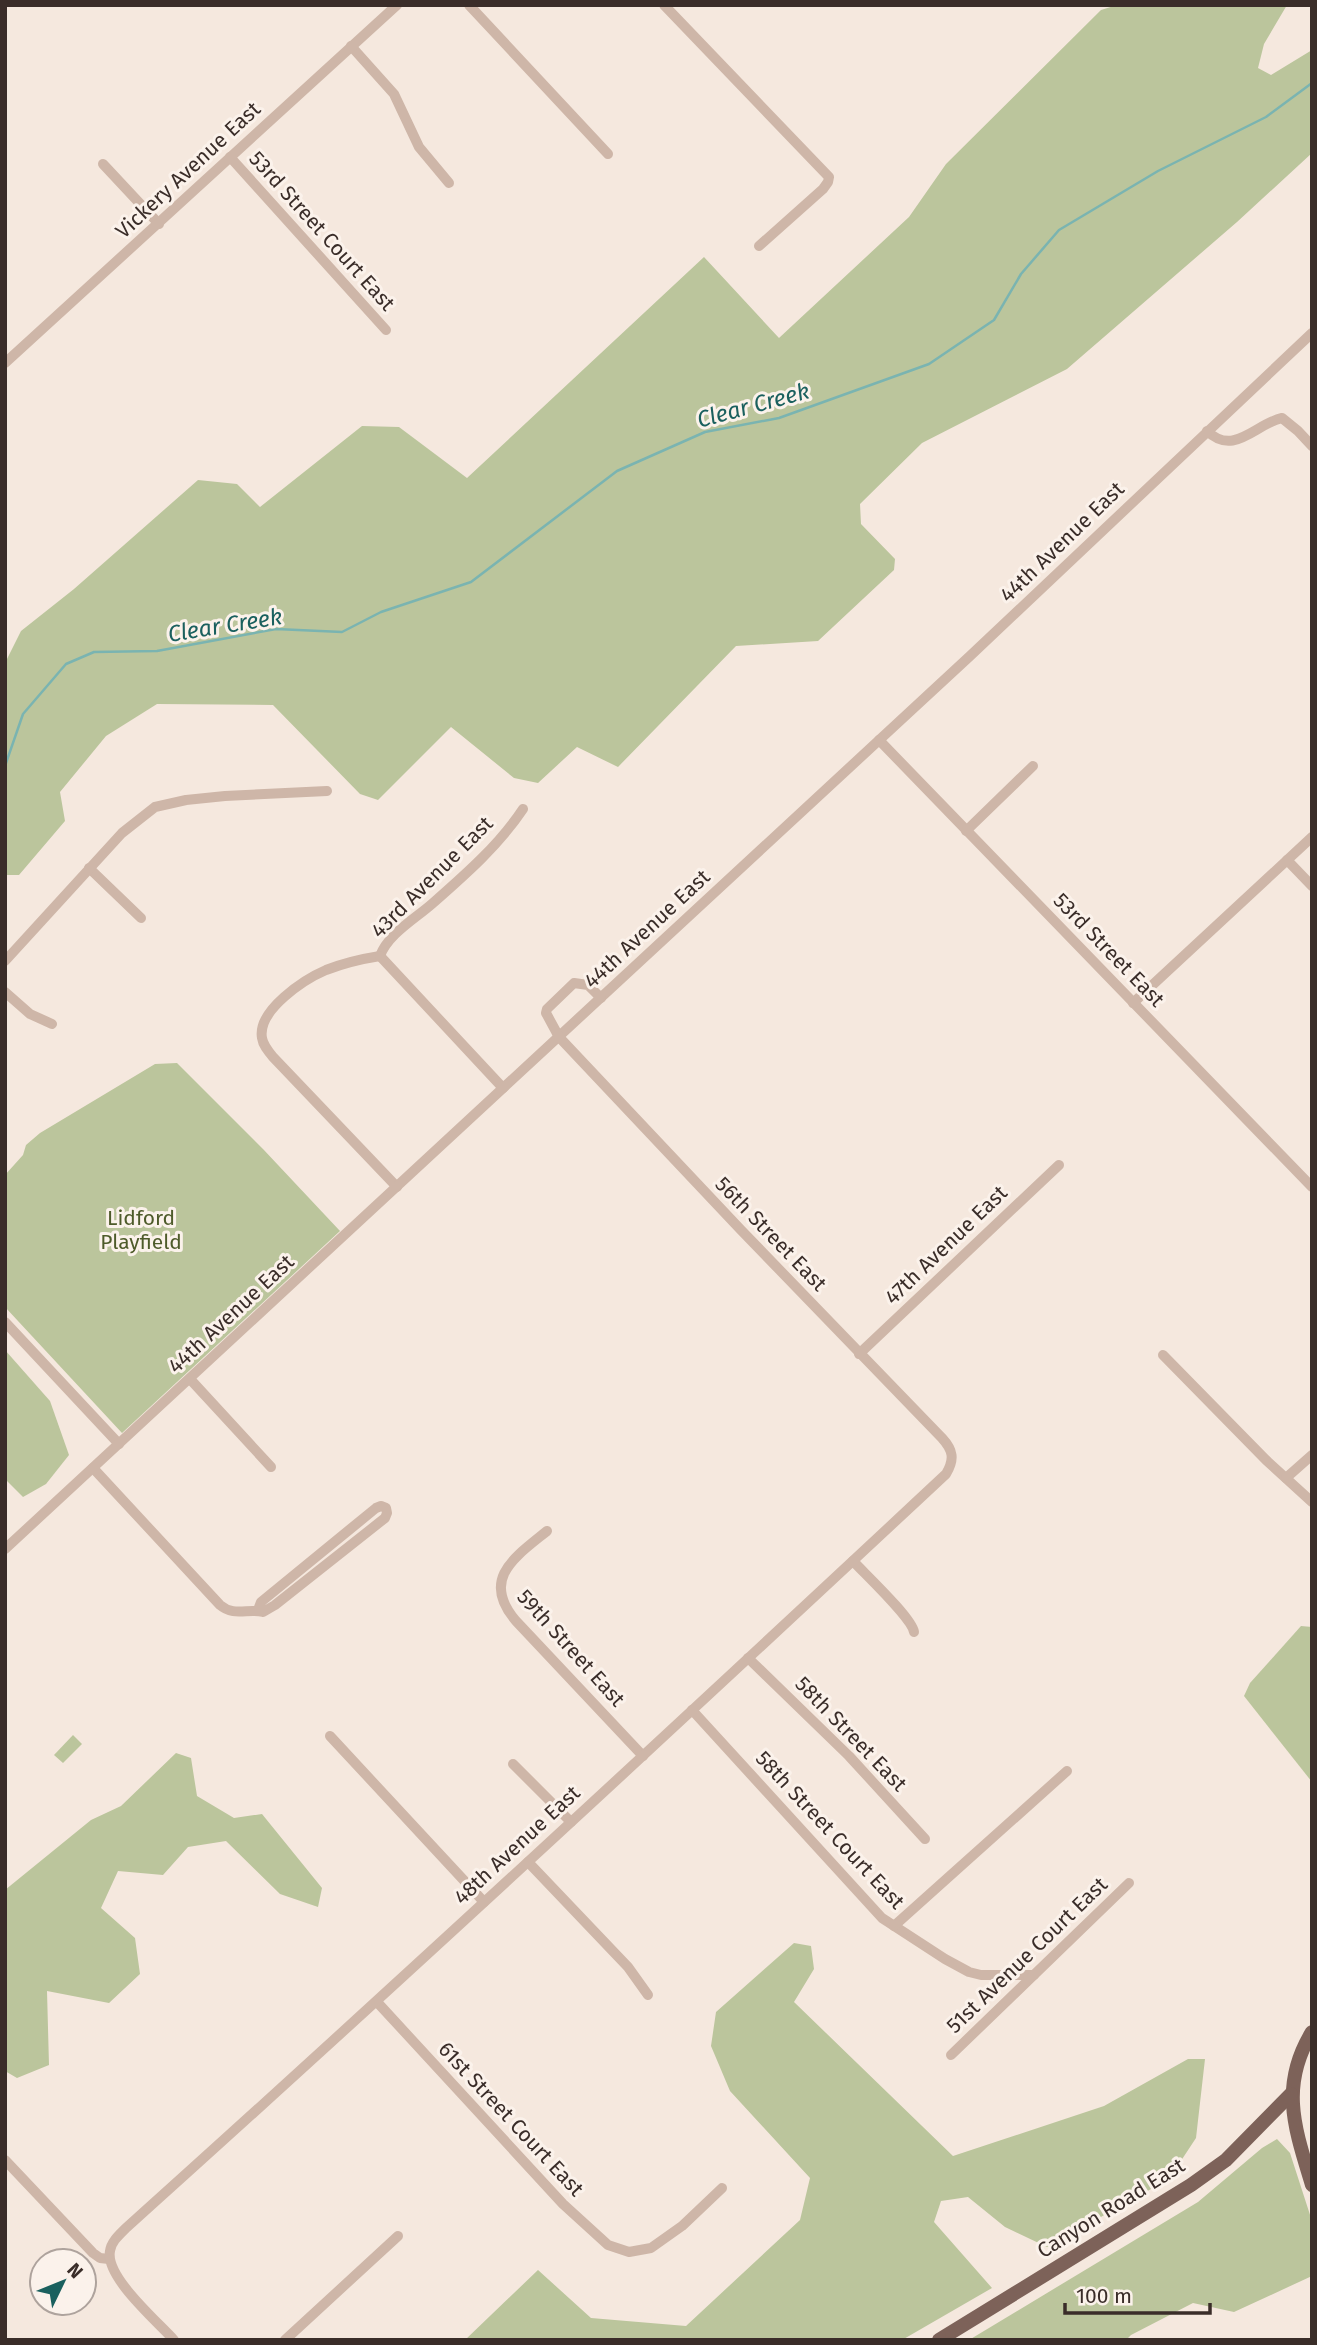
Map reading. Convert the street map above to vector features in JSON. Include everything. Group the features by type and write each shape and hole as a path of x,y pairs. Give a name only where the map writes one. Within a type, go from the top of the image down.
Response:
{"main road":[{"path":"1312,2032 1298,2061 1292,2094 1296,2131 1312,2185"},
{"name":"Canyon Road East","path":"939,2340 1192,2185 1226,2160 1292,2094"}],"street":[{"name":"Vickery Avenue East","path":"5,363 397,5"},
{"path":"468,5 608,154"},
{"path":"664,5 828,175 828,182 820,191 759,246"},
{"path":"351,46 394,94 419,147 449,183"},
{"name":"53rd Street Court East","path":"230,157 386,330"},
{"path":"103,164 159,224"},
{"name":"44th Avenue East","path":"5,1549 879,740 1312,333"},
{"path":"1207,431 1215,438 1229,442 1282,418 1312,446"},
{"name":"53rd Street East","path":"879,740 1312,1187"},
{"path":"966,831 1033,766"},
{"path":"5,961 139,817 162,804 226,796 327,791"},
{"name":"43rd Avenue East","path":"397,1187 273,1057 264,1045 261,1031 269,1014 281,1000 303,982 347,962 380,956 397,933 473,868 515,821 523,808"},
{"path":"1133,1003 1312,837"},
{"path":"1287,860 1312,886"},
{"path":"89,869 141,918"},
{"path":"380,956 503,1088"},
{"path":"559,1037 546,1013 547,1009 574,983 588,985 601,998"},
{"path":"5,992 30,1014 52,1024"},
{"name":"56th Street East","path":"559,1037 942,1438 950,1447 952,1458"},
{"name":"47th Avenue East","path":"859,1354 1059,1165"},
{"path":"5,1322 119,1444"},
{"path":"1163,1354 1312,1502"},
{"path":"190,1378 271,1467"},
{"path":"1286,1478 1312,1455"},
{"name":"48th Avenue East","path":"109,2259 113,2243 125,2228 377,2002 853,1561 946,1474 952,1458"},
{"path":"93,1468 220,1605 235,1612 263,1612 284,1598 385,1518 386,1508 376,1508 261,1602 257,1610"},
{"name":"59th Street East","path":"547,1531 507,1566 501,1589 502,1602 516,1621 643,1756"},
{"path":"853,1561 913,1626 914,1633"},
{"name":"58th Street East","path":"748,1658 849,1756 925,1839"},
{"name":"58th Street Court East","path":"692,1710 868,1904 894,1926 969,1972 981,1975 1034,1975"},
{"path":"330,1736 484,1902"},
{"path":"513,1764 571,1822"},
{"path":"894,1926 1067,1771"},
{"path":"528,1862 628,1967 648,1996"},
{"name":"51st Avenue Court East","path":"951,2055 1129,1883"},
{"name":"61st Street Court East","path":"377,2002 563,2204 608,2245 624,2251 642,2251 663,2242 722,2188"},
{"path":"5,2160 93,2253 100,2258 109,2259 117,2278 174,2340"},
{"path":"285,2340 398,2236"}],"green space":[{"path":"1117,5 1287,5 1264,44 1258,68 1271,75 1312,50 1312,153 1237,222 1067,369 922,443 860,504 861,524 895,559 894,570 818,641 736,646 618,767 577,747 538,783 514,778 451,727 378,800 360,794 273,705 157,704 106,736 60,792 65,821 19,875 5,875 5,663 21,631 74,589 198,480 237,484 260,507 362,426 399,427 467,478 704,257 779,338 909,217 946,164 1101,10"},
{"name":"Lidford Playfield","path":"177,1063 340,1231 122,1433 5,1307 5,1175 23,1155 26,1145 40,1133 155,1064"},
{"path":"5,1350 50,1401 69,1455 46,1484 23,1497 5,1479"},
{"path":"1301,1626 1312,1627 1312,1782 1244,1696 1250,1683"},
{"path":"73,1735 82,1744 63,1763 54,1755"},
{"path":"176,1753 191,1758 197,1796 234,1818 262,1814 322,1888 318,1907 280,1894 226,1841 188,1847 163,1875 118,1871 101,1908 135,1938 140,1974 109,2003 47,1991 49,2065 17,2078 5,2071 5,1890 91,1820 121,1806"},
{"path":"794,1943 811,1946 814,1969 794,2002 953,2156 1104,2106 1188,2059 1205,2059 1196,2138 1169,2179 1047,2247 1005,2227 968,2197 941,2201 934,2222 992,2288 902,2340 465,2340 538,2270 591,2318 686,2326 800,2220 810,2178 730,2091 711,2046 716,2012"},
{"path":"1277,2139 1290,2153 1312,2221 1312,2276 1234,2312 1193,2303 1126,2340 969,2340 1198,2202 1262,2148"}],"waterway":[{"name":"Clear Creek","path":"5,766 23,714 66,664 94,652 157,651 276,629 342,632 381,612 471,582 617,471 705,432 779,418 929,364 994,320 1021,274 1059,230 1158,171 1266,117 1312,83"}]}
